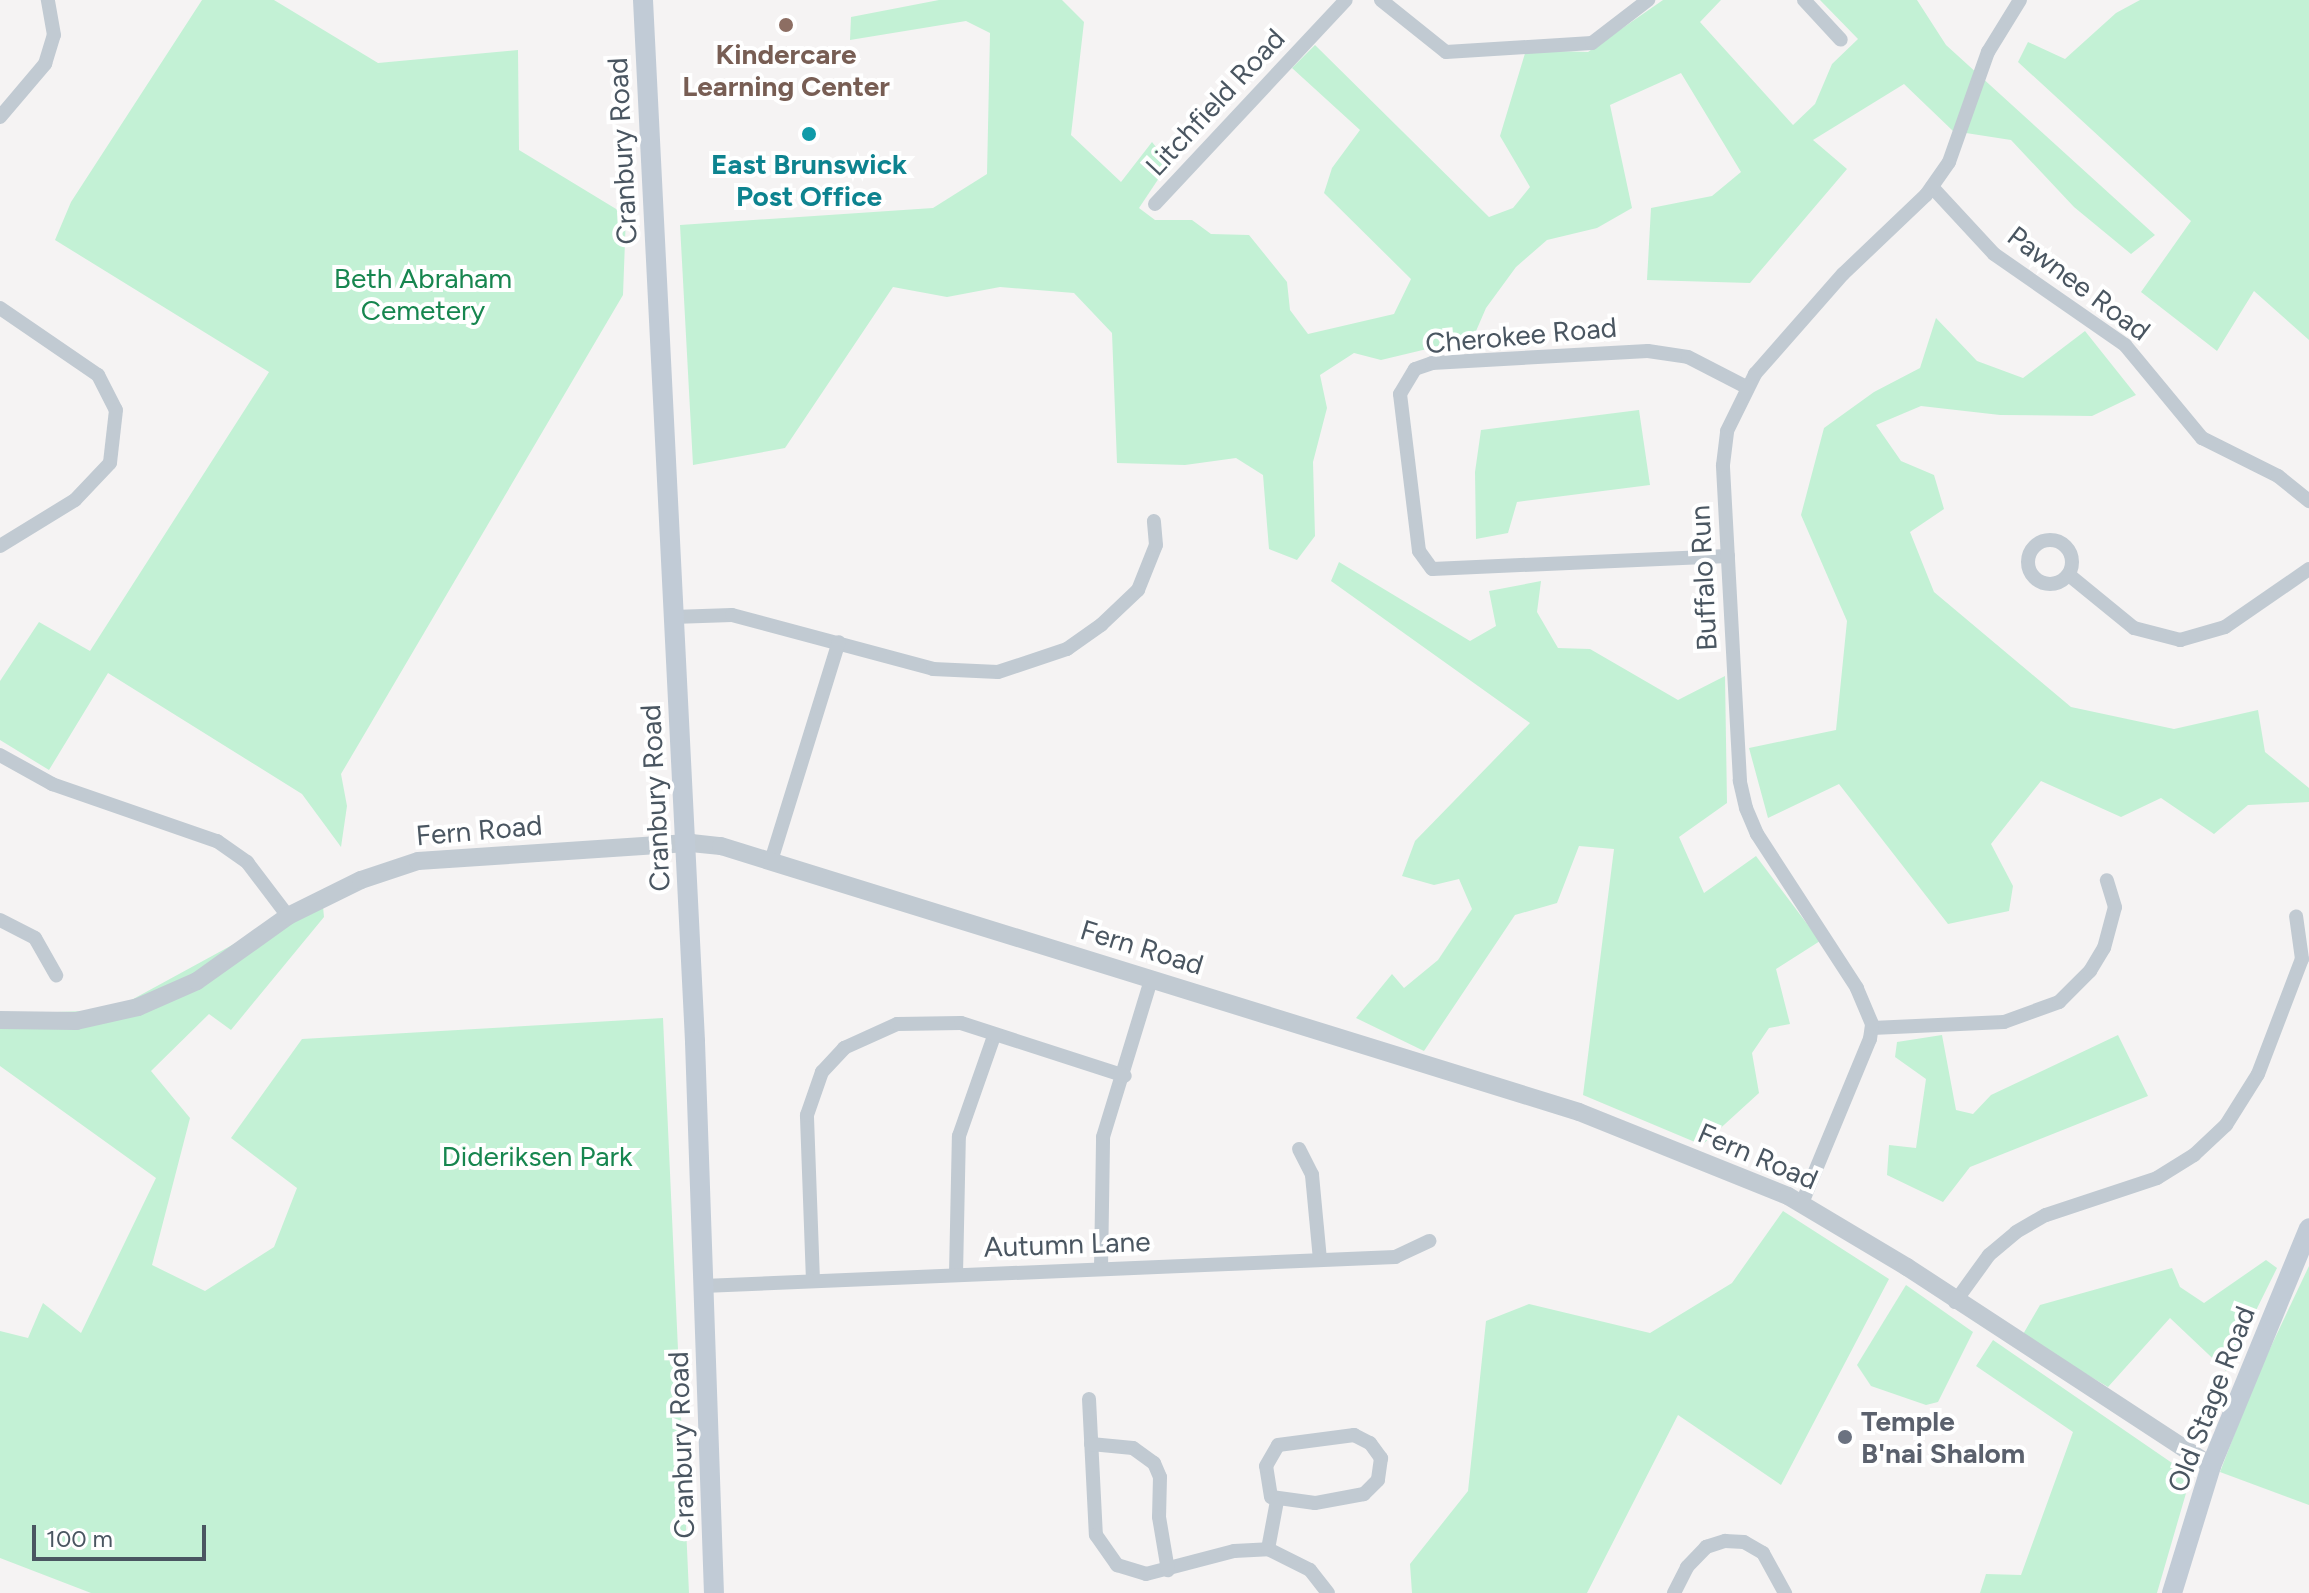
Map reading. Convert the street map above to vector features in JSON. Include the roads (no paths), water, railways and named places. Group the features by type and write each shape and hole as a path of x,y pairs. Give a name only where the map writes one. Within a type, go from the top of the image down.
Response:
{"main road":[{"name":"Cranbury Road","path":"643,0 686,843 714,1593"},
{"name":"Old Stage Road","path":"2172,1593 2211,1466 2309,1228"}],"street":[{"path":"0,117 45,64 54,35 48,0"},
{"name":"Litchfield Road","path":"1155,204 1346,0"},
{"path":"1381,0 1446,52 1592,43 1648,0"},
{"path":"1804,0 1841,40"},
{"name":"Buffalo Run","path":"1872,1028 1857,988 1757,834 1746,808 1740,781 1725,447 1746,387 1843,274 1932,187 1962,134 1988,52 2020,0"},
{"name":"Pawnee Road","path":"1932,187 1994,254 2125,345 2202,438 2278,476 2309,501"},
{"path":"0,308 98,375 116,410 110,463 75,500 0,546"},
{"name":"Cherokee Road","path":"1728,556 1432,569 1419,551 1400,394 1415,369 1432,363 1648,351 1688,357 1746,387"},
{"path":"673,617 732,615 933,669 969,674 1031,664 1067,649 1138,590 1156,545 1154,521"},
{"path":"2069,575 2134,628 2180,640 2225,627 2309,569"},
{"path":"771,861 839,642"},
{"path":"0,755 52,784 217,841 247,862 288,916"},
{"name":"Fern Road","path":"0,1020 76,1021 138,1007 197,981 288,916 361,880 418,861 686,843 721,846 1579,1112 1802,1203 2211,1466"},
{"path":"1802,1203 1872,1028 2004,1022 2059,1002 2090,971 2104,948 2115,907 2107,880"},
{"path":"1955,1302 1989,1255 2016,1232 2046,1215 2157,1178 2194,1155 2226,1125 2258,1074 2302,959 2296,916"},
{"path":"0,920 35,938 56,975"},
{"path":"1101,1269 1103,1137 1125,1076 1151,980"},
{"path":"813,1281 807,1115 822,1072 844,1048 897,1024 961,1023 1125,1076"},
{"path":"956,1274 959,1136 994,1036"},
{"path":"1299,1149 1312,1175 1320,1259"},
{"name":"Autumn Lane","path":"703,1286 1395,1257 1430,1241"},
{"path":"1089,1399 1096,1535 1104,1552 1136,1573 1168,1570 1234,1551 1268,1549 1303,1564 1328,1593"},
{"path":"1354,1435 1370,1443 1381,1458 1378,1480 1356,1497 1277,1501 1267,1489 1266,1466 1287,1440 1354,1435"},
{"path":"1091,1444 1133,1448 1154,1463 1168,1570"},
{"path":"1268,1549 1277,1501"},
{"path":"1674,1593 1687,1567 1706,1547 1725,1541 1744,1542 1763,1553 1785,1593"}],"place":[{"name":"Kindercare Learning Center","path":"786,25"},
{"name":"East Brunswick Post Office","path":"809,134"},
{"name":"Temple B'nai Shalom","path":"1845,1437"}],"park label":[{"name":"Beth Abraham Cemetery","path":"423,294"},
{"name":"Dideriksen Park","path":"537,1156"}]}
